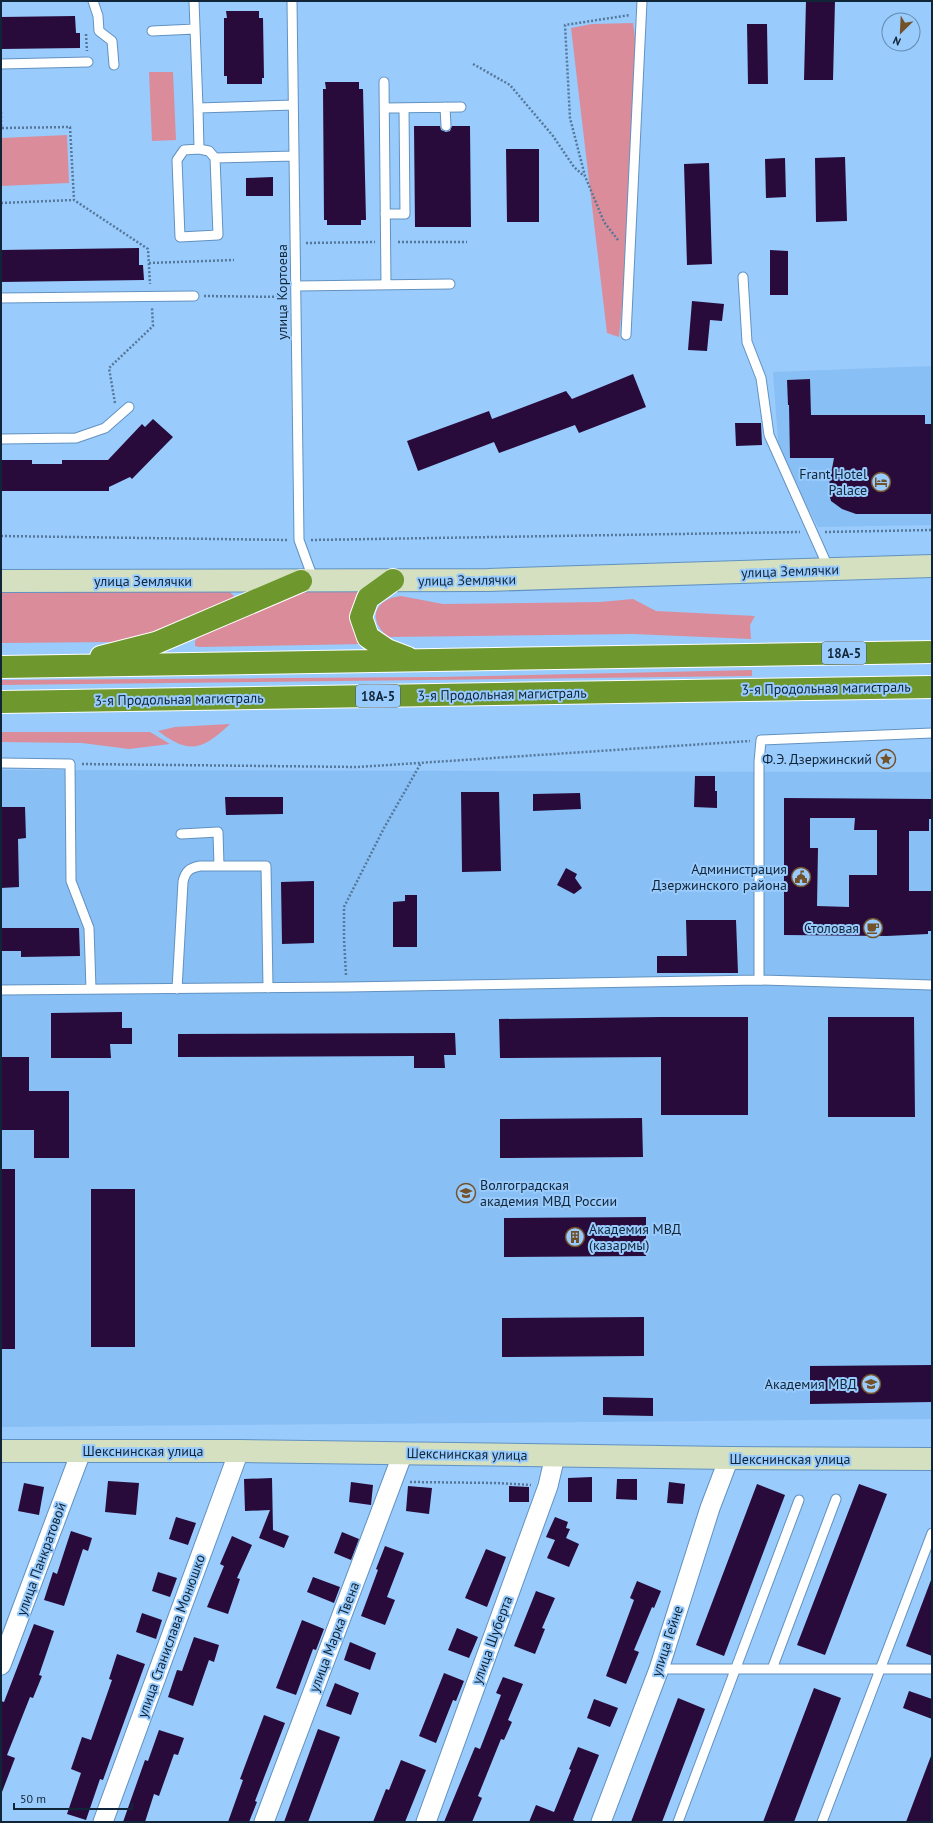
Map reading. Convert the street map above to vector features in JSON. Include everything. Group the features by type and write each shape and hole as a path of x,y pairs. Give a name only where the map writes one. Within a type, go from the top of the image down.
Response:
{"highway":[{"path":"393,580 368,598 361,617 368,637 387,650 414,660"},
{"path":"66,666 156,643 308,581"},
{"name":"18А-5","path":"1,667 932,652"},
{"name":"3-я Продольная магистраль","path":"1,702 932,687"}],"street":[{"name":"улица Землячки","path":"1,581 518,579 932,566"},
{"name":"Шекснинская улица","path":"1,1451 240,1451 555,1456 932,1459"},
{"name":"улица Станислава Монюшко","path":"103,1822 240,1451"},
{"name":"улица Панкратовой","path":"1,1666 81,1452"},
{"name":"улица Марка Твена","path":"264,1822 403,1453"},
{"name":"улица Шуберта","path":"426,1822 548,1486 555,1456"},
{"name":"улица Гейне","path":"601,1822 659,1669 710,1508 729,1458"}],"lane":[{"path":"93,1 98,16 99,30 112,41 114,65"},
{"path":"194,1 199,149"},
{"name":"улица Кортоева","path":"292,1 298,540 308,581"},
{"path":"626,335 642,1"},
{"path":"152,31 195,29"},
{"path":"1,64 88,62"},
{"path":"384,82 386,285"},
{"path":"198,108 293,105"},
{"path":"446,107 446,126"},
{"path":"384,108 461,107"},
{"path":"386,214 405,214 404,108"},
{"path":"199,149 209,150 214,158 218,235 180,237 177,160 184,150 199,149"},
{"path":"214,158 294,156"},
{"path":"743,277 746,342 761,378 768,435 830,570"},
{"path":"296,286 450,284"},
{"path":"1,298 194,296"},
{"path":"1,439 76,438 105,428 130,407"},
{"path":"759,980 759,762 761,740 932,733"},
{"path":"1,763 70,764 71,881 89,928 91,989"},
{"path":"181,834 218,832 219,866"},
{"path":"177,988 183,882 185,874 192,868 219,866 266,866 268,988"},
{"path":"1,990 347,987 759,980 932,985"},
{"path":"772,1669 836,1499"},
{"path":"678,1822 799,1500"},
{"path":"822,1822 932,1533"},
{"path":"659,1669 932,1669"}],"path":[{"path":"629,272 623,247 604,222 585,176 570,118 565,25 641,13"},
{"path":"473,64 510,85 553,136 574,167 585,176"},
{"path":"1,112 2,128 70,127 74,200"},
{"path":"1,203 74,200 148,249 153,326 109,368 117,417"},
{"path":"149,263 234,260"},
{"path":"194,296 296,297"},
{"path":"1,536 298,540 932,530"},
{"path":"70,764 358,767 761,740"},
{"path":"347,987 344,907 384,828 421,763"},
{"path":"406,1482 497,1483 548,1486"}],"shaded area":[{"path":"633,23 637,53 628,247 619,337 607,333 571,28 592,24"},
{"path":"149,72 173,72 176,140 152,141"},
{"path":"67,135 69,183 1,186 1,138"},
{"path":"932,366 932,525 818,527 779,454 773,372"},
{"path":"309,588 369,588 365,644 195,646 195,641 200,635"},
{"path":"216,590 230,592 234,596 230,601 145,640 115,642 1,643 1,593"},
{"path":"401,596 443,604 600,602 633,599 656,611 755,616 750,625 751,639 633,634 389,637 377,623 376,612 378,607 383,603 392,598"},
{"path":"752,670 752,676 1,685 1,680 439,677"},
{"path":"230,724 211,739 196,746 179,744 158,731 175,727"},
{"path":"1,732 150,732 170,744 129,749 82,743 1,742"},
{"name":"Волгоградская академия МВД России","path":"1,770 932,772 932,1419 1,1427"}],"building":[{"path":"806,1 835,1 833,80 804,80"},
{"path":"226,11 259,11 259,18 263,18 264,78 262,78 262,84 227,84 227,76 224,76 224,18 227,18"},
{"path":"75,16 76,33 80,33 80,48 1,49 1,17"},
{"path":"747,24 767,24 768,84 748,84"},
{"path":"325,82 359,82 359,89 363,89 366,220 361,220 361,225 327,225 327,220 324,220 323,89 326,89"},
{"path":"414,126 440,126 441,130 446,132 450,131 452,126 470,126 471,227 415,227"},
{"path":"506,149 539,149 539,222 507,222"},
{"path":"845,157 847,221 816,222 815,158"},
{"path":"785,158 786,197 766,198 765,159"},
{"path":"709,163 712,264 687,265 684,164"},
{"path":"273,177 273,196 246,196 246,178"},
{"path":"139,248 139,265 143,265 144,280 1,282 1,250"},
{"path":"770,250 788,251 788,295 770,295"},
{"path":"692,301 724,304 722,321 710,320 707,351 688,350"},
{"path":"633,374 646,407 579,433 575,425 499,453 494,442 418,471 407,441 489,411 492,419 566,391 572,399"},
{"path":"810,379 811,415 925,415 925,424 932,424 932,514 856,514 842,509 831,501 828,490 834,458 790,458 787,380"},
{"path":"153,419 173,437 132,479 130,477 109,487 109,491 1,491 1,460 32,460 32,464 62,464 62,460 108,460 142,424 145,427"},
{"path":"735,423 761,423 762,445 736,446"},
{"path":"695,776 715,776 717,808 694,807"},
{"path":"461,792 499,792 501,871 462,872"},
{"path":"580,793 581,809 533,811 533,794"},
{"path":"225,797 283,797 283,814 226,815"},
{"name":"Администрация Дзержинского района","path":"784,798 932,799 932,819 929,819 929,831 909,831 909,891 932,891 932,931 928,931 928,934 887,936 784,935","holes":["810,818 855,818 854,830 877,830 877,875 849,875 849,907 817,906 818,848 810,848"]},
{"path":"1,807 25,807 26,838 18,839 19,887 1,888"},
{"path":"566,868 577,874 575,878 582,888 574,894 557,885"},
{"path":"314,881 314,943 282,944 281,882"},
{"path":"405,895 417,895 417,947 393,947 393,902 405,901"},
{"path":"686,920 736,920 738,973 657,973 657,956 687,956"},
{"path":"1,928 79,928 80,956 21,957 21,951 1,951"},
{"path":"122,1012 122,1028 132,1028 132,1044 110,1044 111,1058 51,1058 51,1013"},
{"path":"748,1017 748,1115 661,1115 661,1057 500,1058 499,1019"},
{"path":"828,1017 914,1017 915,1117 828,1117"},
{"path":"455,1033 456,1055 444,1055 445,1068 414,1068 414,1056 178,1057 178,1034"},
{"path":"1,1057 29,1057 29,1091 69,1091 69,1158 34,1158 34,1130 1,1130"},
{"path":"642,1118 643,1157 500,1158 500,1119"},
{"path":"1,1169 15,1169 15,1349 1,1349"},
{"path":"91,1189 135,1189 135,1347 91,1347"},
{"name":"Академия МВД (казармы)","path":"646,1217 646,1256 504,1257 504,1218"},
{"path":"644,1317 644,1356 502,1357 502,1318"},
{"name":"Академия МВД","path":"932,1365 932,1402 810,1404 810,1366"},
{"path":"603,1397 653,1398 653,1416 603,1415"},
{"path":"592,1477 592,1502 568,1502 568,1478"},
{"path":"272,1478 273,1530 289,1536 284,1548 259,1538 270,1510 245,1511 244,1479"},
{"path":"617,1479 637,1479 637,1500 616,1499"},
{"path":"108,1481 139,1483 136,1515 105,1512"},
{"path":"351,1482 373,1485 371,1505 349,1502"},
{"path":"669,1482 685,1484 683,1504 667,1503"},
{"path":"24,1483 44,1487 39,1515 18,1511"},
{"path":"757,1484 785,1495 724,1656 696,1645"},
{"path":"859,1484 887,1494 825,1655 797,1645"},
{"path":"408,1486 432,1488 429,1514 406,1511"},
{"path":"509,1486 529,1487 529,1502 509,1502"},
{"path":"176,1517 196,1523 188,1545 169,1539"},
{"path":"555,1517 568,1522 566,1528 570,1529 566,1538 579,1544 569,1567 547,1558 555,1540 546,1537"},
{"path":"71,1531 92,1538 88,1551 83,1549 64,1606 44,1600 53,1572 57,1574"},
{"path":"342,1532 359,1539 351,1560 334,1553"},
{"path":"232,1536 252,1545 237,1578 240,1579 228,1614 207,1607 224,1566 220,1564"},
{"path":"385,1546 404,1553 387,1597 395,1600 385,1625 361,1616"},
{"path":"486,1549 506,1557 487,1607 465,1598"},
{"path":"158,1572 177,1578 170,1597 152,1591"},
{"path":"313,1577 340,1587 334,1603 307,1592"},
{"path":"931,1580 932,1581 932,1656 906,1646"},
{"path":"637,1581 661,1591 654,1608 652,1607 634,1650 639,1652 626,1684 606,1676 634,1600 630,1598"},
{"path":"536,1591 555,1598 542,1628 545,1629 535,1654 514,1646"},
{"path":"142,1613 162,1620 156,1639 136,1632"},
{"path":"302,1620 324,1629 316,1650 313,1649 296,1695 276,1688"},
{"path":"34,1624 54,1631 39,1675 42,1676 33,1698 30,1697 7,1755 15,1758 2,1792 1,1701 4,1702"},
{"path":"457,1628 478,1637 469,1658 448,1650"},
{"path":"194,1637 219,1645 214,1662 209,1660 193,1706 168,1697 177,1670 182,1671"},
{"path":"350,1642 376,1653 370,1670 344,1660"},
{"path":"117,1654 145,1664 103,1780 100,1779 86,1820 67,1814 81,1773 71,1769 82,1737 91,1740 112,1680 109,1679"},
{"path":"444,1673 464,1681 456,1701 453,1700 436,1743 419,1736"},
{"path":"503,1677 523,1684 508,1720 512,1722 504,1740 501,1739 478,1796 482,1798 472,1822 444,1822 475,1747 480,1749 501,1695 496,1693"},
{"path":"335,1683 359,1693 351,1715 326,1706"},
{"path":"814,1688 841,1698 794,1822 763,1822"},
{"path":"909,1691 932,1699 932,1719 903,1708"},
{"path":"678,1698 705,1709 662,1822 631,1822"},
{"path":"594,1699 618,1708 610,1727 587,1718"},
{"path":"264,1715 285,1723 255,1801 257,1802 249,1822 228,1822 243,1780 240,1779"},
{"path":"318,1729 340,1737 308,1822 284,1822"},
{"path":"159,1730 184,1738 178,1755 174,1754 159,1796 154,1794 145,1822 123,1822 145,1760 148,1761"},
{"path":"578,1747 599,1755 573,1820 577,1822 529,1822 536,1805 554,1812 571,1770 569,1769"},
{"path":"931,1756 932,1822 906,1822"},
{"path":"401,1760 426,1770 405,1822 373,1822 386,1789 389,1790"}],"place":[{"name":"Frant Hotel Palace","path":"881,482"},
{"name":"Ф.Э. Дзержинский","path":"886,759"},
{"name":"Администрация Дзержинского района","path":"801,877"},
{"name":"Столовая","path":"873,928"},
{"name":"Волгоградская академия МВД России","path":"466,1193"},
{"name":"Академия МВД (казармы)","path":"575,1237"},
{"name":"Академия МВД","path":"871,1384"}]}
